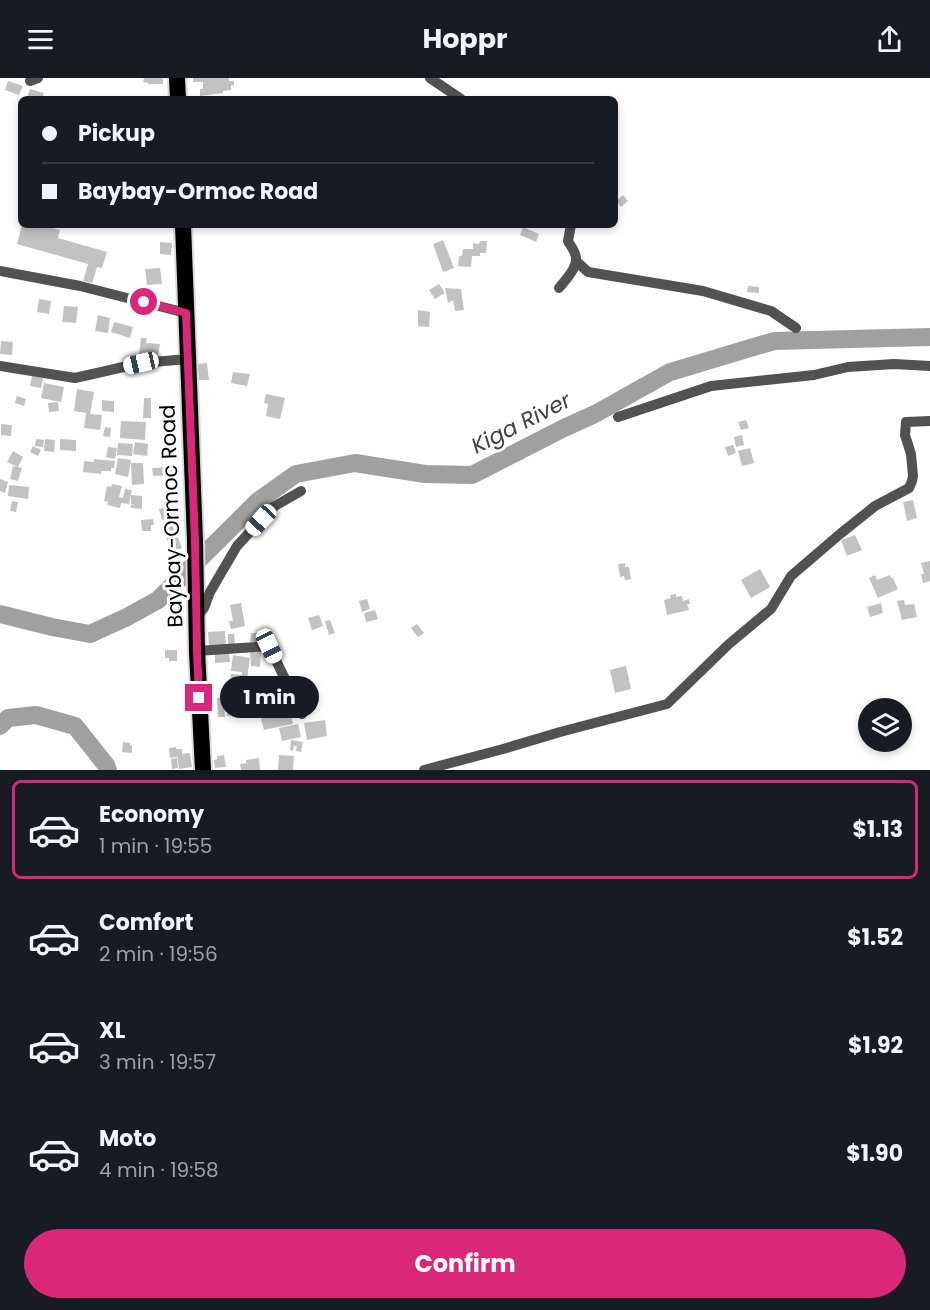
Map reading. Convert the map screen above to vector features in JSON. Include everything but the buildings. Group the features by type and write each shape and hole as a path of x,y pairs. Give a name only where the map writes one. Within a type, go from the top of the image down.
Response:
{"highway":[{"path":"177,78 178,96"},
{"name":"Baybay-Ormoc Road","path":"183,228 203,770"}],"street":[{"path":"430,78 457,96"},
{"path":"559,288 576,261 576,255 568,241 570,228"},
{"path":"576,261 588,272 703,291 771,311 796,328"},
{"path":"0,271 80,286 186,313"},
{"path":"0,366 75,378 141,363 188,359"},
{"path":"618,417 711,386 814,375 848,367 894,363 930,366"},
{"path":"424,770 667,704 771,609 791,576 875,506 909,488 913,476 911,454 905,435 906,422 930,421"},
{"path":"197,612 204,608 210,592 237,546 273,507 301,491"},
{"path":"197,651 269,646 302,714"}],"waterway":[{"name":"Kiga River","path":"0,614 90,634 127,617 158,600 258,501 296,474 355,463 425,474 472,475 595,414 670,372 774,341 930,337"},
{"path":"0,726 8,718 36,715 75,726 108,770"}],"route":[{"path":"144,302 186,313 199,698"}]}
